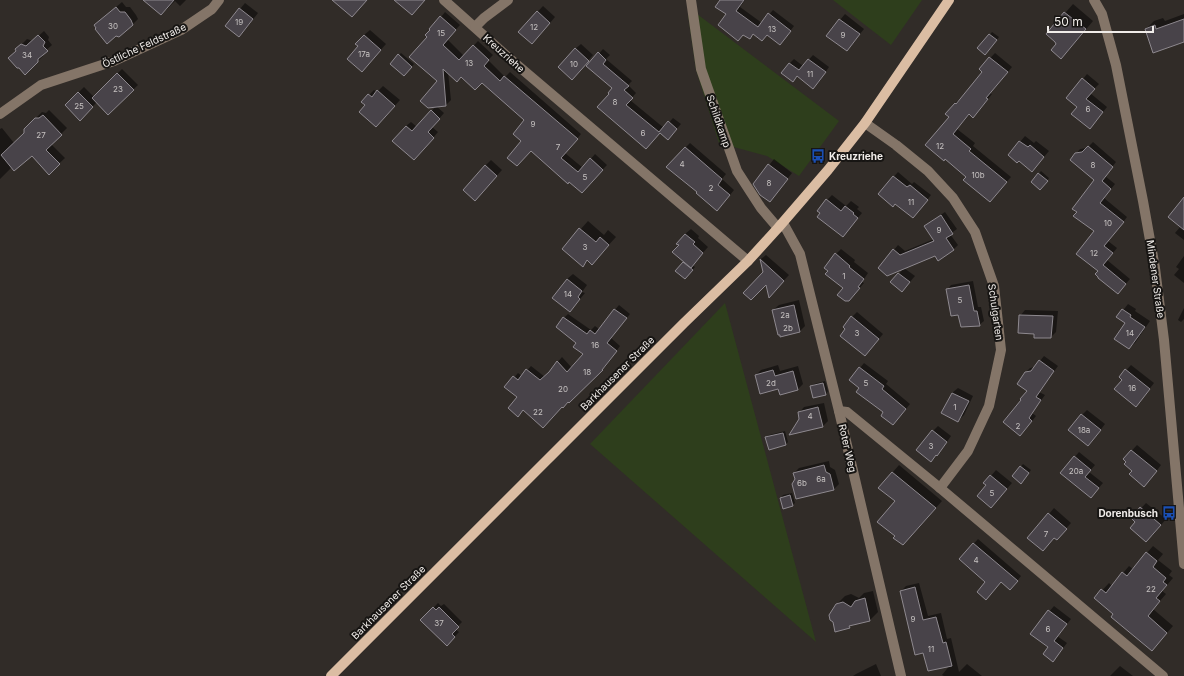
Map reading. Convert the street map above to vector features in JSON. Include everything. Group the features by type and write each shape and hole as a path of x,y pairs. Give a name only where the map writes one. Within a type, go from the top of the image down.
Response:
{"main road":[{"name":"Barkhausener Straße","path":"331,676 684,323 748,261 781,226 828,170 865,122 949,0"}],"street":[{"name":"Östliche Feldstraße","path":"0,114 40,85 114,61 181,30 212,9 219,0"},
{"name":"Kreuzriehe","path":"444,0 509,58 748,261"},
{"path":"475,27 484,18 508,0"},
{"name":"Schildkamp","path":"691,0 701,68 737,171 761,208 781,226"},
{"name":"Mindener Straße","path":"1094,0 1102,14 1116,65 1155,268 1164,340 1184,564"},
{"name":"Schulgarten","path":"865,122 928,170 953,198 975,232 994,286 1001,350 989,406 968,452 940,488"},
{"name":"Roter Weg","path":"781,226 800,254 839,411 901,676"},
{"path":"839,411 847,412 940,488 1163,676"}],"green space":[{"path":"833,0 922,0 891,45"},
{"path":"697,14 839,121 799,176 767,156 719,143 696,70 688,15"},
{"path":"725,303 816,642 590,444"}],"building":[{"path":"143,0 174,0 161,15"},
{"path":"332,0 367,0 352,17"},
{"path":"394,0 425,0 412,15"},
{"path":"720,0 744,0 736,11 758,27 768,13 791,31 780,45 767,35 762,41 753,34 750,39 743,35 738,41 718,25 726,14 715,7"},
{"path":"116,7 120,12 125,12 133,25 119,37 116,36 107,44 95,29 96,28 94,25"},
{"path":"239,8 253,19 239,37 225,26"},
{"path":"537,11 550,23 532,44 518,32"},
{"path":"1064,12 1086,29 1061,59 1051,50 1056,44 1046,34"},
{"path":"440,16 456,30 443,45 459,60 473,45 489,60 484,66 500,81 504,76 578,139 561,158 578,172 590,158 603,170 582,193 569,182 568,184 531,151 517,166 507,158 521,141 513,134 524,120 482,83 475,90 461,77 457,82 443,69 446,106 428,108 420,101 437,81 409,57 427,37 425,35"},
{"path":"839,19 860,34 847,51 826,36"},
{"path":"1184,19 1184,42 1153,53 1145,29 1155,25 1156,29"},
{"path":"989,34 997,40 985,55 977,48"},
{"path":"38,35 45,42 43,46 48,51 38,59 38,62 25,75 8,58 21,44 26,46"},
{"path":"364,35 381,50 362,72 347,59 358,46 355,44"},
{"path":"575,48 589,61 572,80 558,67"},
{"path":"598,52 606,60 603,64 629,86 624,90 633,98 626,105 659,132 668,121 677,129 668,140 660,133 646,149 597,107 609,94 608,93 612,88 586,66"},
{"path":"398,54 412,67 404,76 390,64"},
{"path":"989,57 1008,72 986,98 988,99 973,118 969,114 953,134 971,149 969,151 1007,182 990,202 963,180 966,177 945,159 944,161 925,145 949,117 945,114 955,103 956,104 982,72 979,69"},
{"path":"808,59 826,72 813,89 797,76 793,82 781,73 789,63 799,70"},
{"path":"117,73 134,90 108,115 92,98"},
{"path":"1082,78 1095,89 1086,99 1103,112 1090,129 1071,114 1077,107 1066,98"},
{"path":"377,90 395,106 376,127 359,112 365,105 361,102 368,94 372,97"},
{"path":"78,92 93,107 80,121 65,105"},
{"path":"431,110 440,119 428,132 434,138 414,160 392,141 406,126 412,131"},
{"path":"43,115 62,135 46,150 60,164 49,175 32,156 14,171 1,155 24,133 24,129 35,118 39,118"},
{"path":"1019,141 1028,147 1030,145 1044,157 1032,172 1019,161 1017,163 1008,155"},
{"path":"1088,146 1113,167 1102,181 1111,189 1100,203 1124,222 1104,246 1113,253 1103,265 1126,284 1118,294 1098,278 1095,274 1098,271 1076,254 1094,231 1073,216 1077,212 1072,209 1094,180 1070,160 1075,153 1082,152"},
{"path":"685,147 722,179 718,185 730,195 717,211 696,193 697,192 666,167"},
{"path":"768,164 788,179 770,202 760,195 753,184"},
{"path":"485,165 497,176 475,201 463,190"},
{"path":"1038,173 1048,181 1040,190 1031,182"},
{"path":"893,176 907,187 910,185 928,200 913,218 895,204 893,207 878,194"},
{"path":"1184,197 1184,230 1168,217"},
{"path":"826,199 841,211 845,206 858,218 843,237 817,217 820,213 817,211"},
{"path":"941,215 953,234 946,238 954,250 938,261 935,256 887,276 878,268 893,249 900,255 934,241 924,226"},
{"path":"579,228 596,242 600,237 609,245 592,265 587,260 583,267 562,249"},
{"path":"685,234 695,242 693,244 703,253 691,268 672,252 679,245 676,244"},
{"path":"835,253 864,279 858,287 860,288 849,301 845,301 837,295 843,288 825,274 828,271 824,268"},
{"path":"760,259 784,281 769,298 766,285 751,300 743,293 763,272"},
{"path":"683,262 693,270 685,279 675,271"},
{"path":"898,273 910,282 902,292 890,282"},
{"path":"567,279 582,291 578,297 580,299 570,312 552,298"},
{"path":"969,285 974,311 977,311 980,326 961,327 958,315 951,316 946,289"},
{"path":"794,305 800,332 780,337 780,335 778,335 772,310"},
{"path":"614,309 627,318 607,343 617,351 603,370 569,403 568,402 563,408 562,407 543,428 523,410 518,417 508,408 517,397 504,387 513,376 518,380 526,369 540,380 549,372 557,361 567,372 583,354 573,347 576,343 556,327 563,317 587,334 590,330 595,334"},
{"path":"1122,309 1131,315 1130,317 1145,327 1129,349 1114,339 1125,323 1116,317"},
{"path":"1019,315 1053,316 1051,338 1034,338 1034,334 1018,333"},
{"path":"851,316 879,339 865,356 840,336 845,329 843,327"},
{"path":"1039,360 1054,371 1036,397 1041,400 1029,418 1032,421 1020,436 1003,422 1027,391 1017,384 1025,372 1031,371"},
{"path":"859,367 884,386 882,389 906,409 893,425 881,416 883,412 856,392 859,388 849,380"},
{"path":"1125,369 1150,389 1136,407 1114,389 1122,380 1119,377"},
{"path":"773,370 775,376 793,371 798,390 780,395 778,389 760,394 755,375"},
{"path":"823,383 826,395 813,398 810,386"},
{"path":"952,393 969,401 958,422 941,413"},
{"path":"818,407 823,427 789,435 799,419 798,412"},
{"path":"1081,414 1101,430 1088,446 1068,430"},
{"path":"932,430 947,442 931,462 916,450"},
{"path":"783,433 786,445 769,450 765,437"},
{"path":"1131,450 1157,471 1144,487 1129,474 1132,471 1124,464 1126,462 1123,459"},
{"path":"1074,456 1091,470 1085,477 1099,488 1091,498 1060,473"},
{"path":"824,465 826,472 830,474 834,490 796,499 792,484 795,479 793,473"},
{"path":"1020,466 1029,473 1021,484 1012,476"},
{"path":"892,472 936,508 903,545 893,538 895,536 877,522 895,501 878,488"},
{"path":"990,475 1007,489 991,508 977,496 986,485 983,483"},
{"path":"790,495 793,506 783,509 780,498"},
{"path":"1140,507 1161,525 1146,542 1130,528 1135,522 1131,518"},
{"path":"1048,513 1067,529 1057,540 1054,538 1043,551 1027,538"},
{"path":"973,543 1018,581 1010,590 1001,582 986,600 977,592 985,582 959,559"},
{"path":"1146,552 1157,561 1153,567 1166,578 1163,582 1167,585 1156,598 1160,601 1148,616 1167,633 1152,651 1111,617 1113,614 1094,598 1101,589 1106,593 1122,572 1127,576"},
{"path":"915,587 923,620 936,617 943,643 946,642 952,666 928,671 923,653 915,655 900,591"},
{"path":"865,598 870,621 849,626 850,628 835,632 833,622 830,620 829,615 836,604 843,602 851,607 855,601"},
{"path":"433,607 436,610 439,607 459,627 452,634 455,637 447,646 420,620"},
{"path":"1048,610 1067,624 1054,641 1063,648 1053,662 1043,654 1048,647 1030,634"}],"place":[{"name":"Kreuzriehe","path":"818,156"},
{"name":"Dorenbusch","path":"1169,513"}]}
